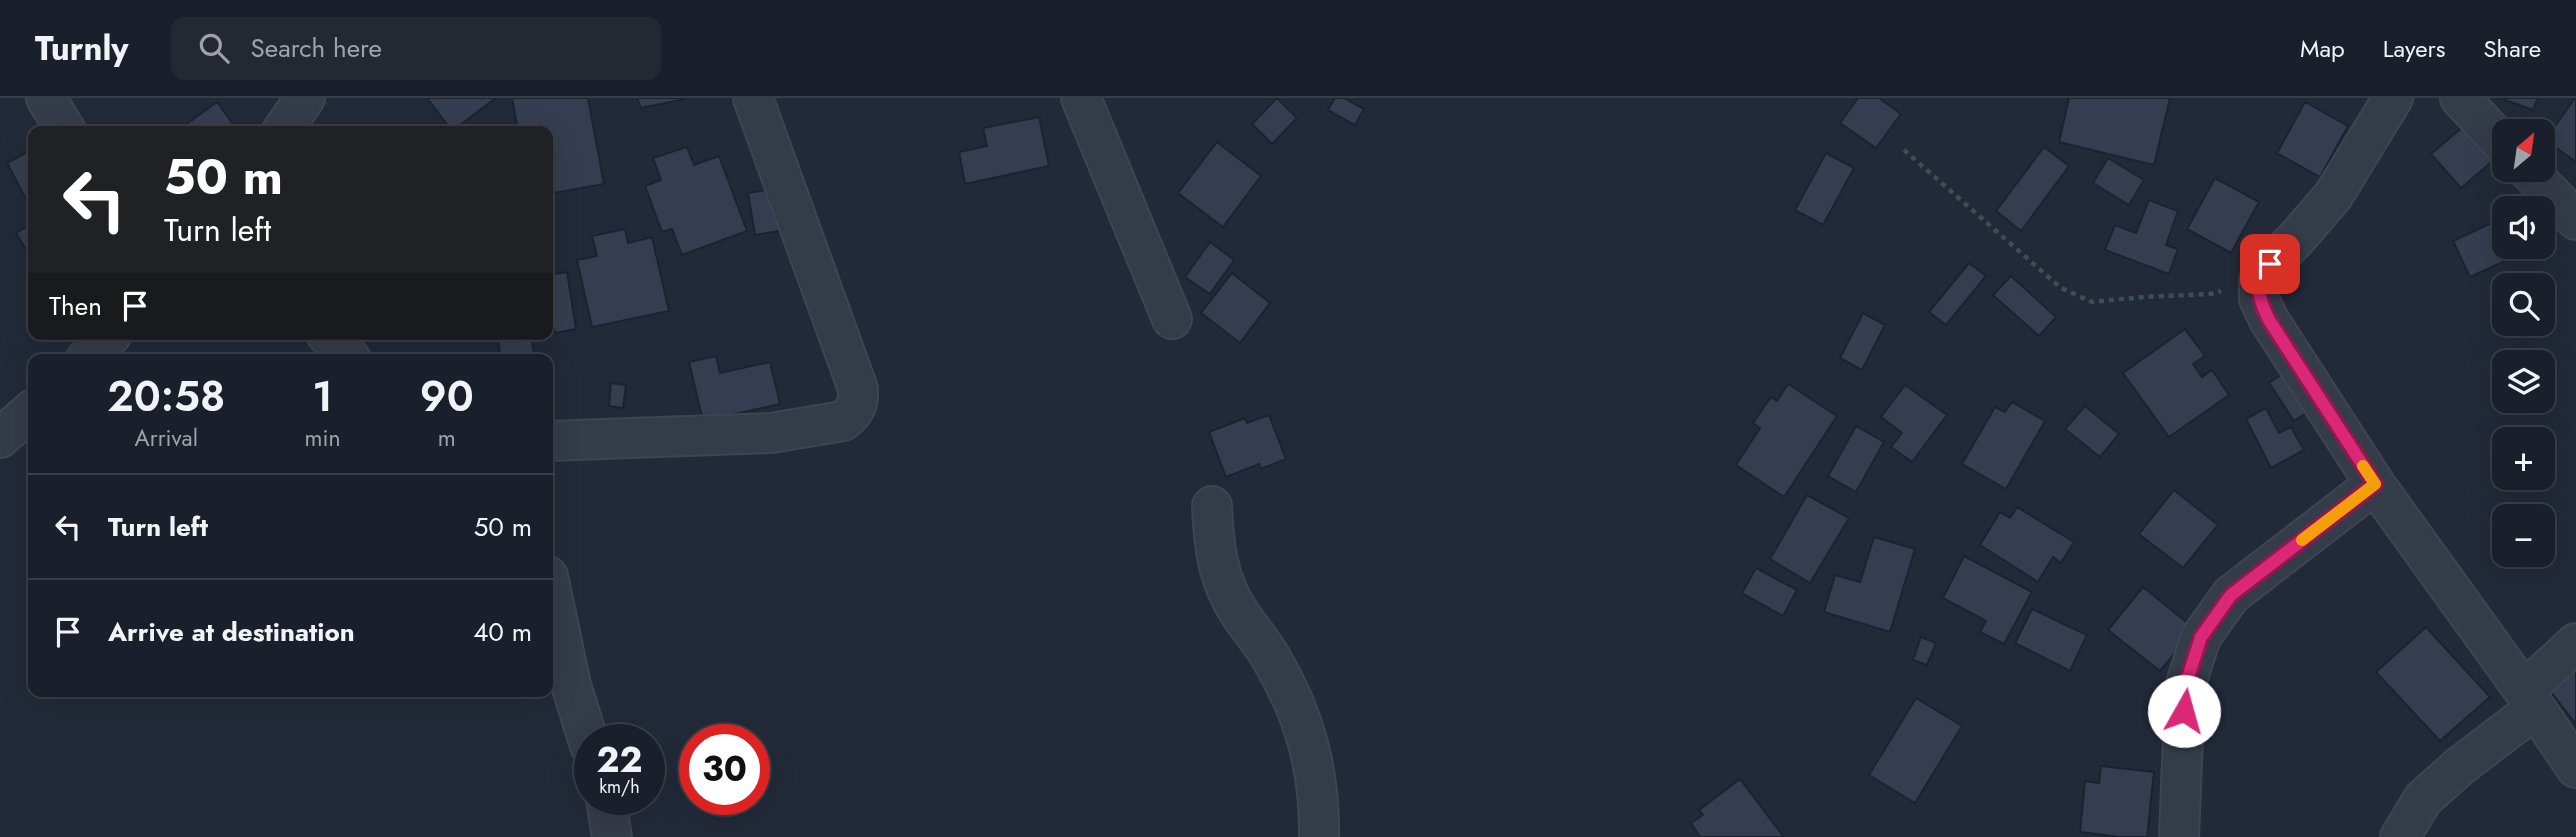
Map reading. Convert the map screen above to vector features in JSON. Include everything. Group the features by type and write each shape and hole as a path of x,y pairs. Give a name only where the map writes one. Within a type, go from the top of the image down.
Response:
{"street":[{"path":"46,98 63,126"},
{"path":"285,126 305,98"},
{"path":"553,441 771,433 843,421 857,406 858,389 753,98"},
{"path":"1081,98 1172,318"},
{"path":"2393,98 2333,196 2270,264 2259,281 2259,299 2269,320 2375,484 2576,768"},
{"path":"2460,98 2492,132"},
{"path":"2540,182 2576,220"},
{"path":"91,354 105,340"},
{"path":"332,340 346,354"},
{"path":"0,438 28,413"},
{"path":"2179,837 2185,687 2201,637 2231,595 2375,484"},
{"path":"1212,506 1215,555 1224,585 1239,612 1271,657 1311,747 1320,803 1319,837"},
{"path":"553,600 571,685 583,724"},
{"path":"2400,837 2423,799 2529,700 2576,643"},
{"path":"608,815 612,837"}],"path":[{"path":"1904,150 2061,288 2092,303 2143,297 2211,294 2259,281"}],"building":[{"path":"427,98 496,98 459,126 448,126"},
{"path":"512,98 588,98 604,184 553,193 553,126 517,126"},
{"path":"637,98 685,98 685,99 641,108"},
{"path":"1277,98 1297,118 1272,144 1252,124"},
{"path":"1335,98 1344,98 1364,109 1355,125 1328,110"},
{"path":"1858,98 1879,98 1901,114 1876,148 1840,123"},
{"path":"2069,98 2170,98 2154,165 2059,142"},
{"path":"2500,98 2538,98 2533,110"},
{"path":"2576,98 2576,162 2555,147 2555,126"},
{"path":"217,102 234,126 184,126"},
{"path":"2305,102 2348,126 2320,177 2277,153"},
{"path":"1039,117 1049,166 965,184 959,152 987,146 983,128"},
{"path":"2465,125 2492,156 2492,162 2461,188 2431,154"},
{"path":"1217,142 1261,176 1223,227 1178,193"},
{"path":"687,147 694,165 719,156 747,231 682,255 672,229 662,232 645,186 661,180 653,158"},
{"path":"2044,147 2069,166 2021,231 1996,211"},
{"path":"28,152 28,203 7,163"},
{"path":"1826,153 1854,168 1823,225 1795,210"},
{"path":"2108,158 2144,180 2129,205 2093,183"},
{"path":"2215,178 2259,202 2231,253 2187,229"},
{"path":"778,188 785,230 755,235 748,193"},
{"path":"2149,200 2178,211 2166,245 2178,249 2169,274 2105,250 2115,225 2136,233"},
{"path":"2492,223 2492,259 2510,259 2470,277 2453,241"},
{"path":"28,226 28,253 16,233"},
{"path":"625,229 628,243 652,237 669,311 592,327 577,260 597,256 592,236"},
{"path":"1210,242 1234,260 1210,294 1185,277"},
{"path":"1969,263 1986,276 1946,325 1929,312"},
{"path":"567,272 576,329 555,333 553,274"},
{"path":"1232,273 1270,303 1240,343 1201,313"},
{"path":"2011,276 2056,317 2039,336 1993,295"},
{"path":"1863,313 1885,325 1862,370 1840,358"},
{"path":"2185,329 2205,356 2193,364 2202,377 2212,370 2229,395 2169,437 2123,373"},
{"path":"498,340 532,340 534,354 500,354"},
{"path":"716,356 720,373 770,362 780,404 703,421 689,362"},
{"path":"2294,366 2319,405 2294,421 2269,383"},
{"path":"611,383 626,385 623,408 609,406"},
{"path":"1788,384 1837,416 1784,497 1736,465 1760,428 1753,423 1771,397 1777,401"},
{"path":"1905,385 1947,415 1912,462 1891,447 1902,433 1881,417"},
{"path":"2012,402 2045,421 2006,489 1962,464 1995,407 2005,412"},
{"path":"2085,406 2119,434 2100,457 2065,429"},
{"path":"2266,408 2279,433 2291,427 2304,450 2271,468 2246,419"},
{"path":"1269,415 1286,459 1261,469 1259,464 1226,477 1209,432 1245,418 1247,423"},
{"path":"1856,426 1884,442 1856,492 1828,476"},
{"path":"2174,490 2218,525 2183,568 2139,534"},
{"path":"1807,495 1849,518 1810,583 1770,559"},
{"path":"2017,507 2074,542 2061,563 2053,557 2038,582 1980,545 2000,512 2010,518"},
{"path":"1874,537 1915,549 1890,632 1824,612 1835,575 1860,582"},
{"path":"1964,556 2032,592 2004,644 1980,632 1986,621 1943,598"},
{"path":"1756,568 1797,590 1783,616 1742,593"},
{"path":"2143,587 2195,629 2160,671 2108,630"},
{"path":"2032,609 2087,635 2070,671 2015,643"},
{"path":"2426,627 2490,697 2440,741 2376,672"},
{"path":"1921,637 1936,643 1927,665 1913,660"},
{"path":"2576,658 2576,724 2543,682"},
{"path":"1916,698 1962,726 1915,803 1869,775"},
{"path":"2101,766 2154,772 2147,837 2080,832 2085,781 2099,783"},
{"path":"1740,779 1784,837 1700,837 1691,823 1703,815 1699,810"}],"slow traffic":[{"path":"2302,540 2375,484 2363,466"}],"route":[{"path":"2184,711 2185,687 2201,637 2231,595 2375,484 2269,320 2259,299 2259,281 2270,264"}]}
